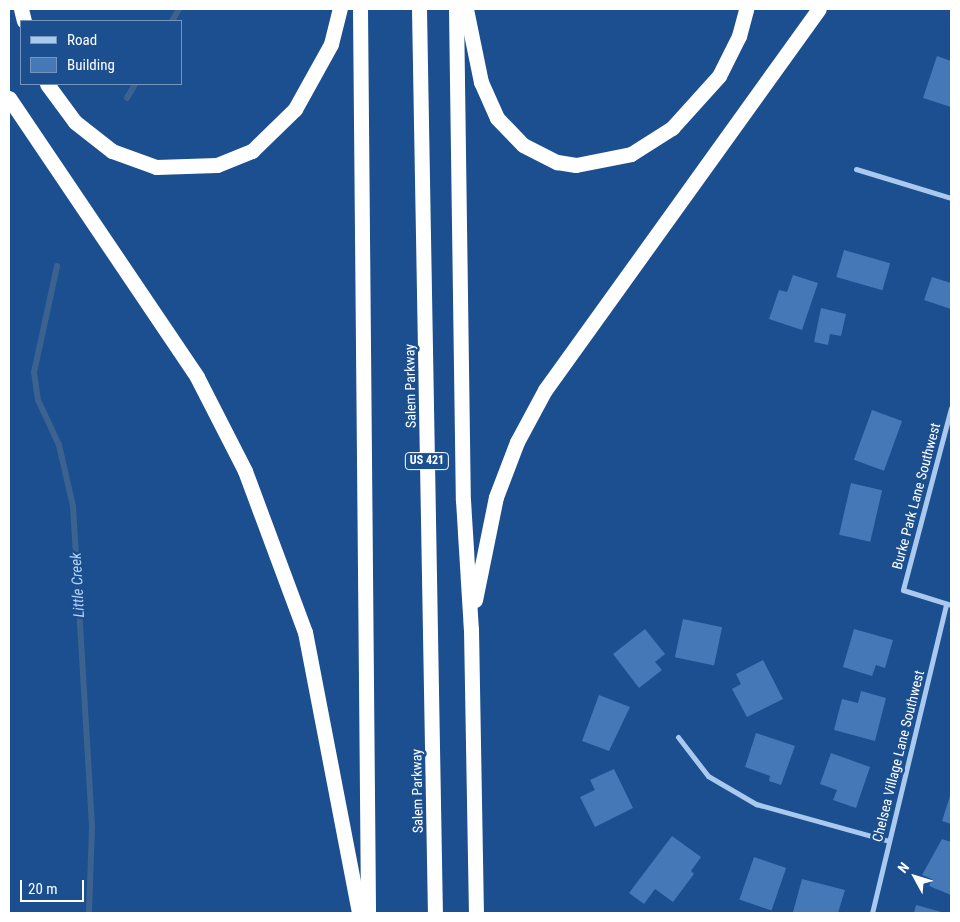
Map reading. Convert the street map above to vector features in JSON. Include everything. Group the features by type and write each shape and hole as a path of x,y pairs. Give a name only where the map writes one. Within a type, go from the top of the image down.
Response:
{"highway":[{"path":"48,85 75,122 112,151 156,167 217,165 252,151 295,109 331,44 340,9"},
{"path":"360,9 368,913"},
{"name":"Salem Parkway","path":"419,9 435,913"},
{"path":"456,9 463,500 471,629 476,913"},
{"path":"466,9 480,82 497,118 523,145 557,162 576,165 631,154 690,111 730,56 746,9"},
{"path":"471,629 496,497 530,417 561,365 819,9"},
{"path":"9,98 181,352 245,471 304,632 359,913"}],"street":[{"path":"856,169 951,198"},
{"name":"Burke Park Lane Southwest","path":"949,605 903,590 951,408"},
{"name":"Chelsea Village Lane Southwest","path":"872,913 949,605"},
{"path":"678,737 708,776 756,804 889,841"}],"building":[{"path":"937,56 951,61 951,107 923,98"},
{"path":"844,250 890,263 882,290 836,277"},
{"path":"793,275 818,283 802,330 769,319 779,290 787,292"},
{"path":"932,277 951,283 951,309 924,300"},
{"path":"821,308 846,314 841,336 830,334 828,345 814,342"},
{"path":"872,410 902,421 884,471 854,460"},
{"path":"851,483 882,490 870,542 839,535"},
{"path":"683,619 722,627 714,665 675,657"},
{"path":"645,629 665,654 655,662 662,670 639,688 613,654"},
{"path":"854,629 893,640 885,668 876,665 872,676 843,667"},
{"path":"763,660 783,699 747,717 732,689 741,684 736,674"},
{"path":"861,691 886,698 875,741 834,730 842,699 858,703"},
{"path":"599,695 630,707 609,751 582,741"},
{"path":"756,733 795,746 781,785 769,781 770,776 745,767"},
{"path":"831,753 870,767 856,808 833,800 837,790 820,784"},
{"path":"614,769 633,808 595,827 580,797 595,790 590,780"},
{"path":"951,793 951,824 942,821"},
{"path":"672,836 701,857 691,871 694,874 673,902 655,889 644,904 629,893"},
{"path":"942,839 951,842 951,895 929,886 932,879 922,875"},
{"path":"754,857 786,868 771,911 739,900"},
{"path":"802,879 845,890 838,913 793,912"},
{"path":"916,905 945,913 914,913"}],"waterway":[{"name":"Little Creek","path":"173,20 179,9"},
{"name":"Little Creek","path":"127,98 134,85"},
{"name":"Little Creek","path":"57,266 34,372 38,400 59,445 73,506 92,827 89,913"}]}
